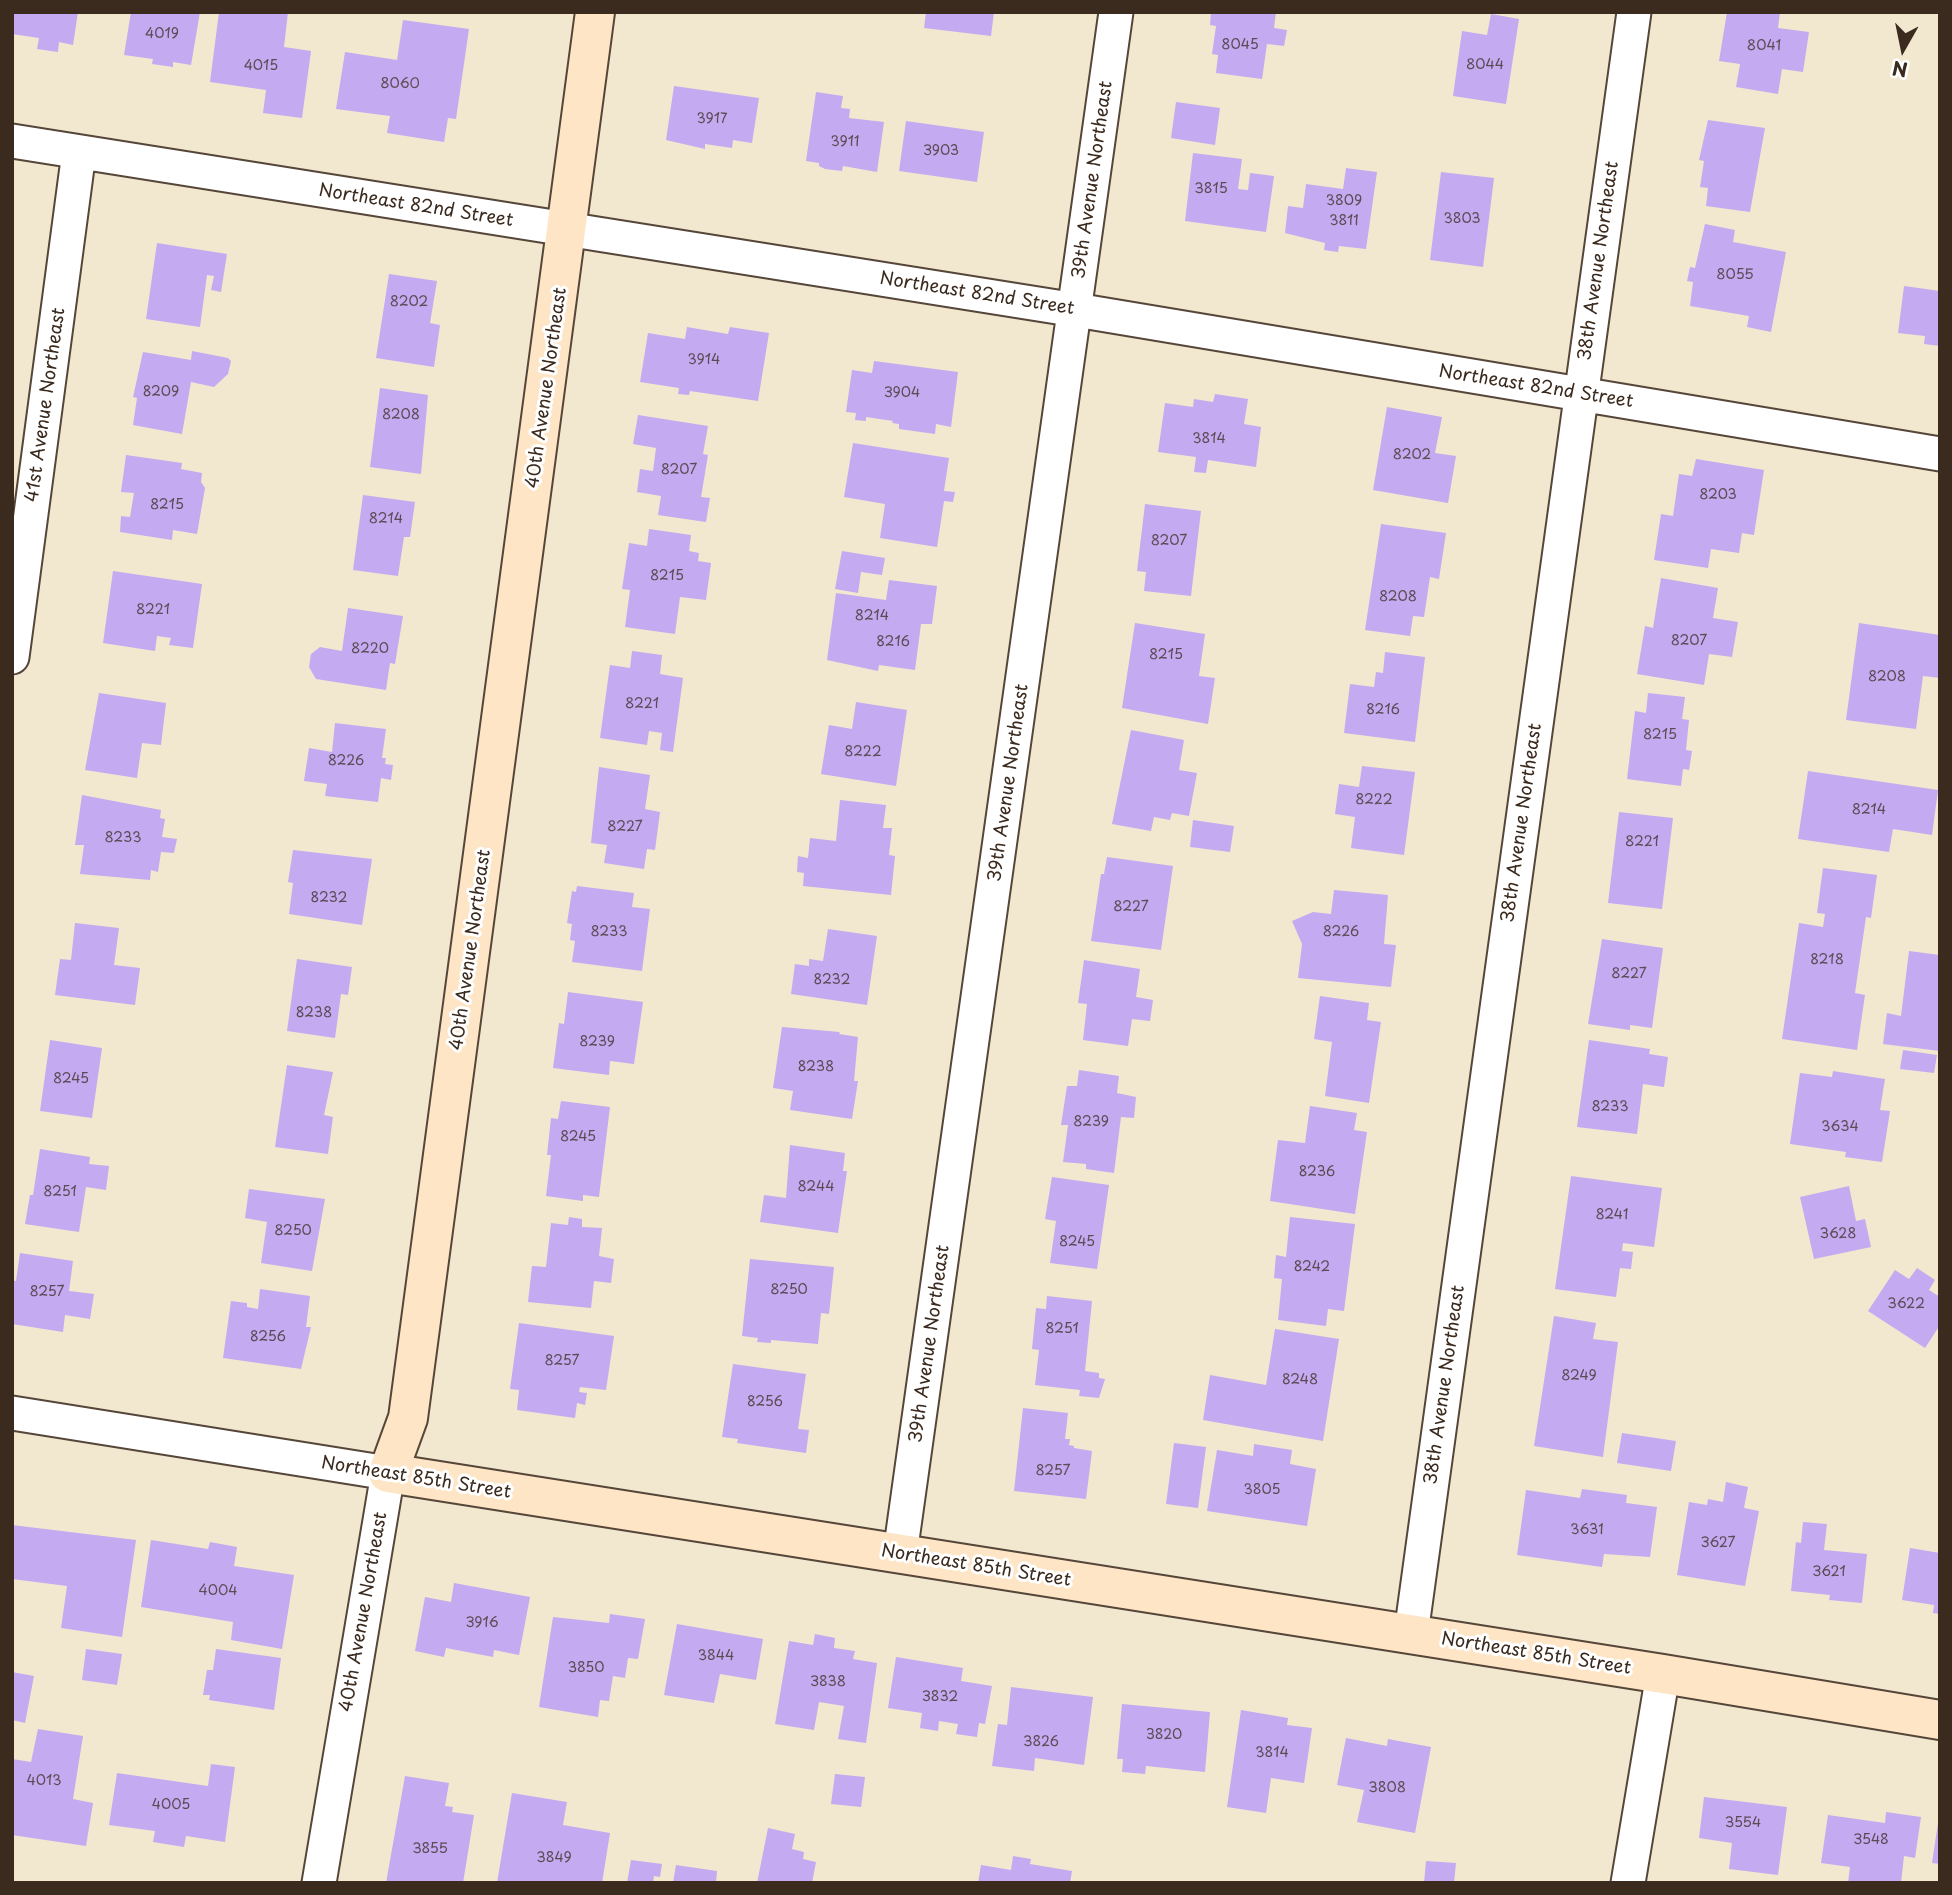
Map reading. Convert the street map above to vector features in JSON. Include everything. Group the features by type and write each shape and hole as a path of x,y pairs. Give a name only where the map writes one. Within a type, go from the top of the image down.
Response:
{"street":[{"name":"40th Avenue Northeast","path":"318,1883 388,1473 408,1418 568,231 595,12"},
{"name":"39th Avenue Northeast","path":"900,1554 1116,12"},
{"name":"38th Avenue Northeast","path":"1411,1634 1634,12"},
{"name":"Northeast 82nd Street","path":"12,141 1076,310 1940,454"},
{"name":"41st Avenue Northeast","path":"12,657 79,152"},
{"name":"Northeast 85th Street","path":"12,1413 1940,1720"},
{"path":"1628,1883 1663,1674"}],"building":[{"path":"14,12 78,12 73,45 59,42 58,52 37,49 39,38 12,34"},
{"path":"131,12 200,12 191,65 173,62 173,67 152,64 153,59 124,55"},
{"path":"219,12 288,12 284,47 311,51 302,118 263,113 266,90 210,82"},
{"path":"926,12 994,12 991,36 924,28"},
{"path":"1211,12 1276,12 1274,28 1287,30 1284,46 1267,44 1262,79 1216,73 1218,55 1212,54 1216,26 1210,25"},
{"path":"1727,12 1780,12 1778,28 1809,32 1803,72 1782,69 1778,94 1736,87 1740,64 1719,61"},
{"path":"1491,14 1519,19 1506,104 1453,96 1462,31 1487,35"},
{"path":"403,20 469,29 456,119 448,118 444,142 387,133 390,116 336,109 345,52 397,60"},
{"path":"674,86 759,98 752,143 733,140 732,148 705,144 705,149 666,140"},
{"path":"816,92 843,96 841,108 850,109 849,118 884,122 877,172 843,166 842,171 825,169 819,166 819,163 806,161"},
{"path":"1176,102 1220,108 1215,145 1171,138"},
{"path":"1708,120 1765,128 1750,212 1706,206 1708,188 1700,187 1704,161 1699,160"},
{"path":"906,121 984,132 977,182 899,171"},
{"path":"1193,153 1242,159 1238,189 1248,190 1250,173 1274,176 1266,232 1185,221"},
{"path":"1346,168 1377,172 1366,249 1339,246 1338,252 1324,250 1325,243 1285,233 1288,206 1303,208 1306,184 1343,189"},
{"path":"1441,172 1494,178 1483,267 1430,260"},
{"path":"1705,224 1735,230 1733,242 1786,252 1771,332 1747,327 1749,316 1690,306 1693,282 1687,281 1690,267 1695,268"},
{"path":"157,243 227,254 221,292 211,290 214,276 207,275 200,327 146,319"},
{"path":"389,274 437,281 430,323 440,325 434,367 376,358"},
{"path":"1904,286 1940,291 1940,346 1924,344 1925,336 1898,333"},
{"path":"687,327 728,334 730,327 769,333 758,401 690,391 689,395 678,394 679,388 640,382 648,333 685,339"},
{"path":"192,351 228,358 231,361 228,374 214,387 191,382 182,434 133,425 137,398 133,397 143,352 191,360"},
{"path":"874,361 958,372 951,427 936,424 935,434 899,429 899,424 892,423 893,421 866,417 866,421 855,420 856,413 846,412 852,370 872,373"},
{"path":"380,388 428,395 421,474 370,467"},
{"path":"1215,394 1248,399 1244,424 1261,427 1256,467 1208,460 1206,473 1194,472 1196,457 1158,452 1165,403 1193,407 1194,399 1213,402"},
{"path":"1387,407 1442,417 1435,453 1456,456 1448,503 1373,490"},
{"path":"638,415 708,426 703,454 708,455 701,497 710,498 706,522 658,515 661,496 637,492 640,469 653,471 656,448 633,444"},
{"path":"853,443 949,458 944,491 955,492 953,502 944,501 937,547 880,538 885,504 844,497"},
{"path":"126,455 182,463 181,469 202,473 201,482 205,488 197,534 173,530 172,540 120,532 121,516 130,517 134,493 121,492"},
{"path":"1696,459 1764,470 1754,535 1742,533 1739,553 1711,549 1708,568 1654,560 1661,514 1673,516 1679,474 1692,476"},
{"path":"363,495 415,502 410,537 404,537 398,576 353,570"},
{"path":"1145,504 1201,511 1191,596 1144,591 1146,572 1137,571"},
{"path":"1381,524 1446,533 1439,579 1430,577 1424,617 1413,616 1410,636 1365,630"},
{"path":"649,529 691,535 689,551 699,553 698,561 711,563 706,600 680,597 675,634 625,627 630,590 622,589 629,543 647,546"},
{"path":"842,551 885,558 882,575 861,572 858,593 835,589"},
{"path":"113,571 202,584 193,648 169,645 171,638 157,636 155,651 103,643"},
{"path":"1661,578 1718,588 1713,618 1738,622 1732,657 1709,654 1704,685 1637,674 1645,626 1653,628"},
{"path":"889,580 937,586 932,624 921,624 915,670 879,665 878,671 827,660 836,593 886,600"},
{"path":"348,608 403,616 395,664 390,663 386,690 316,679 309,667 311,654 320,647 342,651"},
{"path":"1135,623 1205,634 1199,676 1215,678 1208,724 1122,708"},
{"path":"1859,623 1940,635 1940,678 1923,676 1916,729 1846,720"},
{"path":"632,651 662,655 660,674 683,678 673,752 660,750 662,733 649,731 647,745 600,738 610,665 630,668"},
{"path":"1385,652 1425,657 1415,742 1344,733 1350,684 1374,687 1376,672 1383,673"},
{"path":"99,693 166,703 161,745 142,743 137,778 85,770"},
{"path":"1648,693 1685,697 1682,719 1689,720 1686,750 1692,751 1689,770 1683,769 1681,786 1627,779 1635,711 1646,713"},
{"path":"856,702 907,710 896,786 821,774 829,725 852,729"},
{"path":"335,723 386,729 382,758 386,758 385,764 393,765 391,780 381,778 378,802 325,796 327,784 304,781 309,748 332,752"},
{"path":"1131,730 1184,740 1179,770 1197,773 1189,816 1172,813 1170,820 1154,817 1151,831 1112,824"},
{"path":"1362,766 1415,772 1404,855 1351,848 1355,817 1335,814 1339,784 1359,787"},
{"path":"599,767 650,775 645,809 660,812 655,850 647,849 644,869 604,863 607,845 591,843"},
{"path":"1808,771 1938,790 1932,835 1893,829 1889,852 1798,839"},
{"path":"82,795 161,810 160,818 165,819 162,837 177,839 174,853 161,852 158,872 151,870 150,880 80,874 84,845 75,845"},
{"path":"840,800 886,805 883,828 892,828 889,855 895,856 891,895 803,886 804,873 797,872 798,856 808,858 810,838 836,841"},
{"path":"1619,812 1673,818 1662,909 1608,903"},
{"path":"1193,820 1234,826 1230,852 1190,847"},
{"path":"293,850 372,859 362,925 289,914 293,883 288,882"},
{"path":"1107,857 1173,866 1161,950 1091,941 1101,874 1104,874"},
{"path":"1823,868 1877,875 1871,918 1866,917 1855,993 1865,995 1857,1050 1782,1039 1799,923 1823,927 1825,914 1817,913"},
{"path":"577,886 634,893 632,907 650,909 642,971 572,962 575,941 570,940 572,924 567,923 572,891 576,892"},
{"path":"1334,890 1388,895 1384,944 1396,945 1391,987 1298,978 1302,944 1292,921 1313,912 1331,914"},
{"path":"75,923 119,928 114,965 140,968 135,1005 55,995 60,959 71,960"},
{"path":"828,929 877,936 867,1005 791,994 795,964 809,966 809,959 823,961"},
{"path":"1602,939 1663,948 1652,1028 1630,1025 1630,1030 1588,1024"},
{"path":"1909,951 1940,955 1940,1051 1883,1044 1887,1013 1901,1016"},
{"path":"297,959 352,967 348,995 341,994 335,1038 287,1031"},
{"path":"1084,960 1140,969 1136,997 1153,1000 1150,1021 1132,1019 1128,1046 1083,1040 1087,1004 1078,1003"},
{"path":"568,992 643,1002 634,1064 610,1061 609,1075 553,1068 559,1023 564,1024"},
{"path":"1320,996 1369,1003 1367,1020 1381,1022 1369,1103 1325,1096 1332,1042 1314,1039"},
{"path":"782,1027 840,1032 839,1034 858,1037 854,1081 858,1081 852,1119 790,1110 793,1091 773,1088"},
{"path":"50,1040 102,1048 92,1118 40,1111"},
{"path":"1589,1040 1650,1049 1649,1054 1668,1057 1664,1087 1643,1084 1637,1134 1577,1127"},
{"path":"1903,1050 1937,1055 1934,1073 1900,1069"},
{"path":"287,1065 333,1072 324,1115 333,1117 328,1154 275,1147"},
{"path":"1079,1070 1119,1076 1117,1093 1136,1097 1134,1118 1121,1117 1114,1173 1086,1169 1086,1164 1063,1162 1068,1125 1061,1125 1067,1086 1077,1086"},
{"path":"1833,1071 1885,1079 1880,1110 1890,1111 1882,1162 1845,1157 1846,1152 1790,1144 1800,1073 1832,1077"},
{"path":"561,1101 610,1107 599,1197 583,1195 583,1201 546,1196 551,1155 547,1155 551,1118 558,1119"},
{"path":"1310,1106 1357,1113 1354,1130 1367,1132 1355,1214 1270,1201 1278,1140 1305,1143"},
{"path":"790,1145 845,1153 843,1171 847,1171 838,1233 760,1222 764,1195 786,1198"},
{"path":"40,1149 90,1157 89,1164 109,1166 106,1190 86,1187 79,1232 25,1224 30,1195 33,1195"},
{"path":"1571,1176 1662,1188 1654,1247 1623,1243 1622,1251 1633,1252 1631,1269 1620,1268 1616,1297 1555,1289"},
{"path":"1052,1177 1109,1185 1097,1269 1050,1263 1056,1221 1045,1219"},
{"path":"1849,1186 1856,1221 1865,1219 1871,1247 1814,1259 1800,1197"},
{"path":"249,1189 325,1199 312,1271 261,1263 267,1222 245,1218"},
{"path":"569,1217 582,1219 582,1227 602,1228 599,1256 614,1259 611,1283 594,1281 591,1308 528,1302 532,1266 546,1267 551,1223 568,1225"},
{"path":"1290,1217 1355,1224 1344,1311 1328,1309 1326,1326 1278,1320 1282,1279 1274,1278 1276,1255 1286,1257"},
{"path":"20,1253 73,1261 69,1291 94,1294 90,1319 65,1315 63,1332 12,1324 12,1280 16,1281"},
{"path":"750,1259 834,1267 829,1314 821,1313 818,1344 771,1340 771,1343 757,1342 758,1338 742,1336"},
{"path":"1917,1268 1935,1280 1929,1290 1940,1297 1940,1325 1925,1348 1868,1311 1895,1270 1909,1279"},
{"path":"260,1289 310,1296 306,1327 311,1327 301,1369 223,1358 231,1301 247,1303 247,1307 258,1309"},
{"path":"1047,1296 1092,1301 1085,1371 1099,1373 1099,1378 1105,1379 1099,1398 1079,1396 1080,1390 1035,1385 1039,1350 1032,1349 1036,1308 1046,1309"},
{"path":"1554,1316 1596,1323 1593,1339 1618,1342 1603,1457 1534,1446"},
{"path":"519,1323 614,1336 606,1390 580,1387 579,1392 587,1393 585,1405 577,1403 575,1418 517,1410 519,1390 510,1389"},
{"path":"1275,1329 1339,1339 1323,1441 1203,1420 1210,1375 1266,1385"},
{"path":"733,1364 806,1374 798,1429 809,1430 806,1453 737,1443 738,1439 722,1437"},
{"path":"1023,1408 1068,1413 1065,1439 1070,1439 1069,1445 1074,1448 1092,1451 1086,1499 1014,1491"},
{"path":"1622,1433 1676,1441 1671,1471 1617,1463"},
{"path":"1174,1443 1206,1447 1198,1508 1166,1504"},
{"path":"1254,1444 1292,1450 1290,1464 1316,1469 1307,1526 1207,1511 1217,1450 1253,1456"},
{"path":"1726,1482 1748,1487 1744,1508 1759,1511 1745,1586 1677,1575 1689,1502 1707,1505 1708,1499 1723,1502"},
{"path":"1582,1489 1627,1495 1626,1503 1657,1507 1650,1557 1604,1554 1602,1567 1517,1555 1526,1490 1580,1498"},
{"path":"1803,1522 1827,1524 1824,1550 1867,1554 1862,1603 1829,1600 1830,1595 1791,1591 1796,1542 1801,1543"},
{"path":"12,1525 136,1540 122,1637 61,1628 67,1586 12,1579"},
{"path":"151,1540 208,1549 210,1542 237,1547 234,1566 294,1575 282,1649 231,1640 233,1622 141,1607"},
{"path":"1910,1548 1940,1553 1940,1614 1933,1613 1934,1605 1902,1600"},
{"path":"454,1583 530,1597 519,1655 494,1650 493,1657 446,1648 444,1657 415,1651 425,1597 451,1602"},
{"path":"610,1614 645,1619 638,1659 628,1658 625,1678 613,1676 609,1701 600,1700 598,1717 539,1707 553,1617 609,1623"},
{"path":"677,1624 763,1639 756,1680 720,1674 714,1703 664,1695"},
{"path":"815,1634 835,1638 834,1648 855,1651 853,1659 877,1663 866,1743 838,1739 844,1706 819,1702 814,1730 775,1724 789,1641 813,1645"},
{"path":"86,1649 122,1654 117,1685 82,1680"},
{"path":"216,1649 281,1658 274,1710 209,1700 210,1695 203,1695 207,1670 213,1670"},
{"path":"896,1657 963,1668 961,1681 992,1686 985,1724 979,1723 977,1737 956,1734 958,1724 939,1721 938,1731 920,1728 922,1713 888,1708"},
{"path":"12,1672 34,1676 25,1723 12,1720"},
{"path":"1011,1687 1093,1697 1084,1765 1035,1758 1034,1771 992,1766 998,1724 1007,1725"},
{"path":"1122,1704 1210,1712 1205,1772 1146,1766 1145,1774 1122,1772 1123,1759 1117,1759"},
{"path":"1241,1710 1288,1718 1287,1725 1312,1728 1304,1783 1271,1778 1266,1813 1227,1807"},
{"path":"38,1729 83,1736 73,1799 93,1803 86,1846 12,1835 12,1759 31,1762"},
{"path":"1346,1738 1387,1746 1388,1739 1431,1747 1415,1833 1357,1822 1364,1790 1337,1785"},
{"path":"211,1764 235,1767 225,1842 186,1836 184,1847 153,1842 155,1831 109,1825 117,1773 208,1786"},
{"path":"835,1774 865,1777 861,1807 831,1804"},
{"path":"405,1776 449,1783 445,1806 453,1807 452,1812 474,1815 463,1883 386,1883"},
{"path":"512,1793 567,1802 563,1825 610,1833 602,1883 497,1883"},
{"path":"1704,1797 1787,1807 1778,1875 1729,1869 1732,1843 1699,1838"},
{"path":"1886,1812 1921,1817 1915,1858 1904,1856 1901,1883 1848,1883 1850,1867 1821,1863 1828,1815 1885,1823"},
{"path":"1940,1823 1940,1864 1932,1863"},
{"path":"768,1828 795,1834 792,1849 804,1852 803,1859 816,1862 812,1883 757,1883"},
{"path":"1013,1856 1031,1859 1030,1864 1072,1871 1070,1883 978,1883 981,1865 1011,1870"},
{"path":"631,1860 662,1864 660,1877 654,1876 653,1883 627,1883"},
{"path":"1426,1861 1456,1863 1454,1883 1424,1883"},
{"path":"676,1865 717,1871 716,1883 673,1883"}]}
